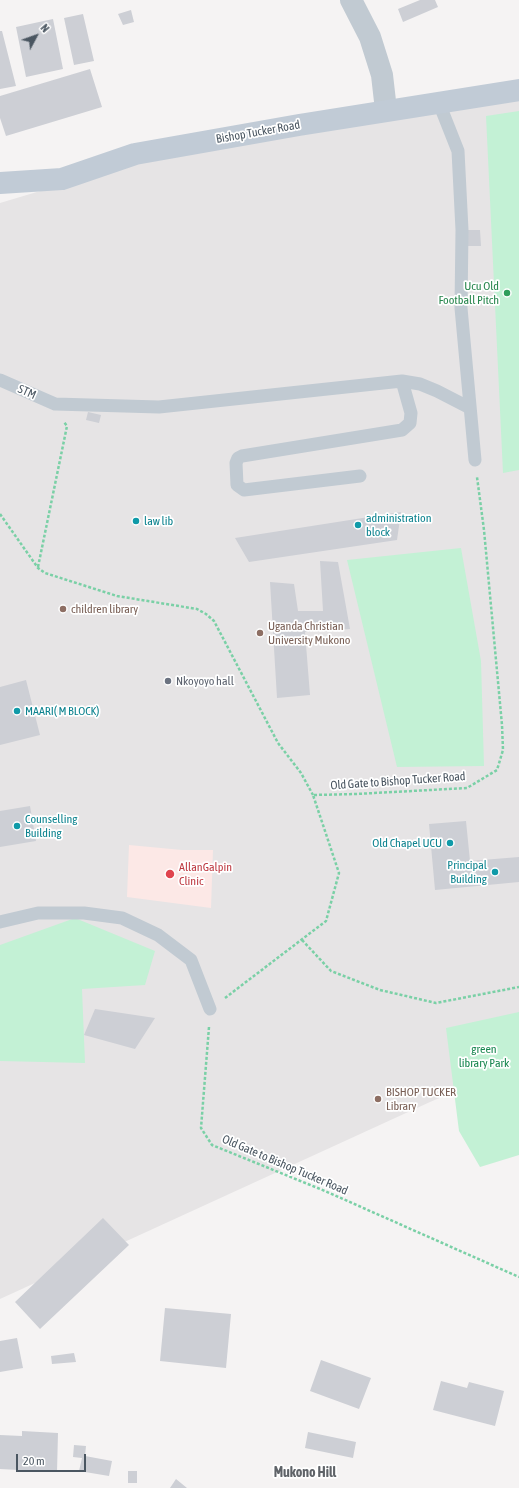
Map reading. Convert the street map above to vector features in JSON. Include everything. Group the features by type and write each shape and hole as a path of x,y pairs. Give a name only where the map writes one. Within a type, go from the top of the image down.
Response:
{"main road":[{"name":"Bishop Tucker Road","path":"0,183 62,179 135,154 386,110 519,90"}],"street":[{"path":"351,0 370,38 382,75 386,110"}],"lane":[{"path":"439,103 458,151 462,230 461,308 475,460"},
{"name":"STM","path":"0,380 55,404 159,407 402,381"},
{"path":"360,476 244,490 240,489 237,485 236,463 238,458 242,456 402,430 410,423 411,413 402,381 420,384 470,408"},
{"path":"0,922 38,913 84,912 122,918 158,935 191,960 210,1008"}],"path":[{"path":"38,568 67,426"},
{"name":"Old Gate to Bishop Tucker Road","path":"475,460 484,530 502,725 503,750 497,770 467,788 313,795 339,873 326,921 210,1008 201,1128 212,1145 325,1191 519,1277"},
{"path":"0,514 38,568 45,573 118,596 197,609 214,621 278,743 301,773 313,795"},
{"path":"302,940 331,971 380,990 436,1003 519,987"}],"shaded area":[{"name":"Uganda Christian University Mukono","path":"519,96 519,1064 430,1102 0,1299 0,203 124,166"},
{"name":"AllanGalpin Clinic","path":"129,845 182,850 213,850 211,908 127,897"}],"green space":[{"name":"Ucu Old Football Pitch","path":"519,111 519,470 503,473 486,116"},
{"path":"461,548 481,661 484,766 397,767 347,560"},
{"path":"75,918 155,951 145,985 82,989 85,1063 0,1061 0,945"},
{"name":"green library Park","path":"519,1012 519,1155 480,1167 459,1131 446,1028"}],"building":[{"path":"420,0 435,0 438,7 403,22 398,9"},
{"path":"131,10 134,22 123,25 118,14"},
{"path":"83,14 94,61 74,65 64,18"},
{"path":"53,19 63,69 26,77 16,27"},
{"path":"0,31 2,31 16,86 0,89"},
{"path":"90,69 102,107 6,136 0,118 0,96"},
{"path":"467,230 480,230 481,246 468,246"},
{"path":"88,412 101,415 99,423 86,420"},
{"name":"administration block","path":"401,512 397,540 249,562 235,538"},
{"path":"320,561 338,562 350,629 305,632 310,695 277,698 270,582 294,584 298,611 323,611"},
{"name":"MAARI( M BLOCK)","path":"26,680 40,735 0,745 0,687"},
{"name":"Counselling Building","path":"30,806 36,841 0,847 0,811"},
{"name":"Old Chapel UCU","path":"466,821 470,861 519,857 519,882 435,890 429,824"},
{"path":"95,1009 155,1018 135,1049 84,1035"},
{"path":"103,1218 129,1245 40,1329 15,1302"},
{"path":"165,1308 231,1314 226,1368 160,1361"},
{"path":"17,1338 23,1368 0,1372 0,1341"},
{"path":"74,1353 76,1362 52,1364 51,1356"},
{"path":"321,1360 371,1378 359,1409 310,1391"},
{"path":"441,1381 467,1388 469,1382 504,1391 495,1426 433,1410"},
{"path":"22,1431 58,1433 57,1472 0,1469 0,1435 22,1436"},
{"path":"308,1432 356,1442 353,1458 305,1448"},
{"path":"74,1445 86,1446 85,1456 112,1461 109,1476 79,1471 82,1458 73,1457"},
{"path":"128,1471 137,1471 137,1483 128,1483"},
{"path":"176,1479 187,1488 170,1488"}],"place":[{"name":"Ucu Old Football Pitch","path":"507,293"},
{"name":"law lib","path":"136,521"},
{"name":"administration block","path":"358,525"},
{"name":"children library","path":"63,609"},
{"name":"Uganda Christian University Mukono","path":"260,633"},
{"name":"Nkoyoyo hall","path":"168,681"},
{"name":"MAARI( M BLOCK)","path":"17,711"},
{"name":"Counselling Building","path":"17,826"},
{"name":"Old Chapel UCU","path":"450,843"},
{"name":"Principal Building","path":"495,872"},
{"name":"AllanGalpin Clinic","path":"170,874"},
{"name":"BISHOP TUCKER Library","path":"378,1099"}],"district":[{"name":"Mukono Hill","path":"305,1473"}]}
